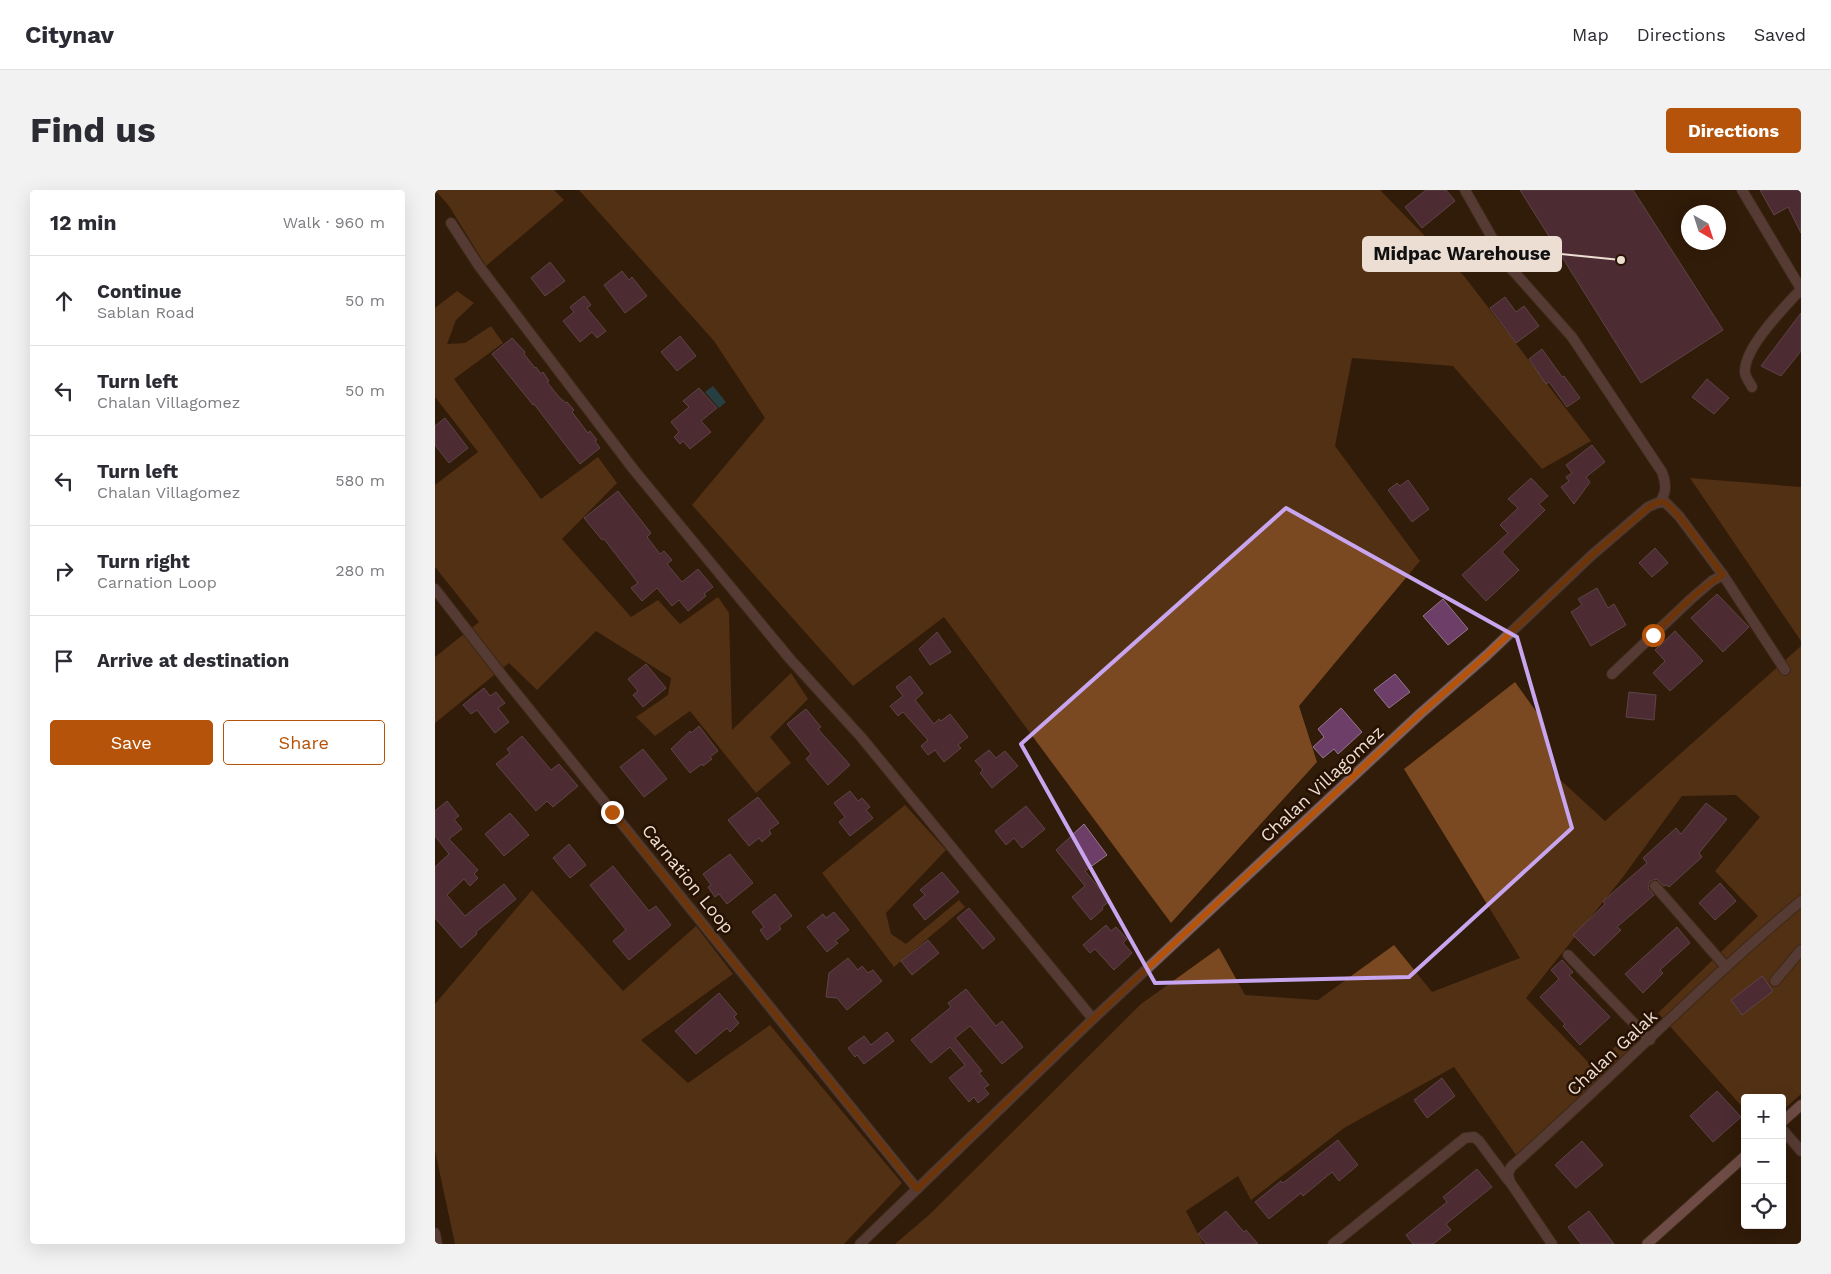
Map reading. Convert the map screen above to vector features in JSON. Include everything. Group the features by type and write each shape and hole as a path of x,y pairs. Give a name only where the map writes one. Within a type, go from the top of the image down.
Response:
{"main road":[{"path":"1786,1118 1801,1105"},
{"path":"1647,1244 1741,1160"}],"street":[{"path":"1465,190 1507,264 1572,337 1662,472 1665,490 1660,502 1669,505 1679,516 1723,575 1785,670"},
{"path":"1742,190 1801,289 1772,322 1749,355 1745,374 1752,387"},
{"path":"451,223 479,266 634,470 779,645 861,737 1093,1019"},
{"name":"Chalan Villagomez","path":"860,1244 1093,1019 1420,714 1487,655 1592,555 1649,507 1660,502"},
{"path":"1612,674 1691,599 1712,581 1723,575"},
{"name":"Carnation Loop","path":"435,588 505,679 917,1189"},
{"path":"1655,886 1726,967"},
{"name":"Chalan Galak","path":"1510,1182 1508,1174 1511,1167 1650,1040 1726,967 1801,901"},
{"path":"1775,981 1801,950"},
{"path":"1568,955 1650,1040"},
{"path":"1786,1133 1801,1150"},
{"path":"1333,1244 1465,1138 1474,1138 1479,1141 1510,1182 1552,1244"},
{"path":"435,1233 437,1244"}],"highlighted area":[{"path":"1286,508 1517,637 1572,828 1409,977 1155,983 1021,744"}],"shaded area":[{"path":"435,190 554,190 564,200 486,266 449,206"},
{"path":"579,190 1380,190 1464,276 1591,441 1542,469 1453,366 1352,358 1335,446 1420,561 1299,706 1317,762 1171,923 944,617 853,686 692,505 765,418 714,341"},
{"path":"457,291 474,303 456,320 447,344 465,343 491,326 503,343 454,379 541,499 598,457 617,483 562,539 631,617 658,600 680,624 718,597 729,613 732,730 791,673 808,699 770,737 791,763 756,793 690,711 655,736 636,717 668,695 671,678 596,631 537,690 509,663 435,723 435,657 479,622 435,567 435,485 478,452 435,397 435,308"},
{"path":"1690,478 1801,487 1801,641"},
{"path":"1801,646 1801,1094 1786,1107 1786,1094 1741,1094 1741,1106 1658,1013 1758,916 1715,871 1760,817 1736,795 1682,796 1623,877 1526,998 1592,1066 1628,1036 1638,1047 1516,1155 1454,1067 1344,1128 1251,1200 1238,1176 1186,1211 1203,1244 895,1244 929,1215 1141,1004 1219,948 1245,995 1318,1000 1394,945 1432,992 1520,958 1404,769 1515,682 1538,714 1554,774 1605,821"},
{"path":"905,805 946,850 886,913 891,934 906,944 959,900 965,907 894,967 822,873"},
{"path":"532,890 623,991 696,926 733,974 641,1040 688,1083 770,1025 902,1183 844,1244 455,1244 435,1151 435,1004"}],"water":[{"path":"713,386 726,402 719,408 705,392"}],"building":[{"path":"1426,190 1446,190 1455,201 1422,228 1405,207"},
{"path":"1520,190 1633,190 1723,330 1641,383"},
{"path":"1760,190 1801,190 1801,233 1788,207 1774,215"},
{"path":"550,262 565,281 545,296 531,278"},
{"path":"622,271 629,280 632,277 647,296 625,313 604,285"},
{"path":"584,296 591,305 587,308 606,331 597,338 592,332 580,342 563,321 574,312 570,307"},
{"path":"1505,297 1516,312 1524,306 1539,326 1516,343 1490,308"},
{"path":"1801,313 1801,351 1781,376 1761,366"},
{"path":"680,336 696,356 677,371 661,352"},
{"path":"512,338 525,352 524,354 535,368 541,374 543,372 549,381 547,382 559,397 574,410 572,412 588,433 590,431 597,440 595,441 600,448 580,464 534,404 492,354"},
{"path":"1542,349 1580,398 1567,407 1549,382 1546,384 1529,359"},
{"path":"1707,379 1729,398 1714,414 1692,397"},
{"path":"699,388 717,408 701,421 711,432 690,449 683,441 680,444 674,437 679,432 671,422 689,407 683,401"},
{"path":"445,418 468,448 449,463 435,445 435,426"},
{"path":"1592,445 1605,462 1586,477 1590,482 1574,504 1561,487 1569,481 1566,477 1572,473 1566,465"},
{"path":"1531,478 1548,496 1539,504 1545,510 1502,552 1519,570 1486,601 1462,575 1508,533 1500,525 1518,508 1508,499"},
{"path":"1408,480 1429,509 1412,522 1388,490 1397,483 1400,486"},
{"path":"618,491 651,533 647,537 660,554 664,551 672,560 667,564 682,582 698,569 713,587 704,594 706,596 688,611 679,600 672,606 657,588 642,601 631,588 638,583 604,539 602,540 584,518"},
{"path":"1655,548 1668,563 1652,577 1639,563"},
{"path":"1597,588 1608,608 1614,604 1626,625 1591,646 1571,612 1582,605 1578,599"},
{"path":"1717,594 1749,627 1723,652 1691,618"},
{"path":"1443,599 1468,629 1448,645 1423,616"},
{"path":"1675,631 1703,661 1670,691 1653,673 1665,661 1655,650"},
{"path":"937,632 951,652 930,665 919,649"},
{"path":"646,664 666,688 643,707 633,695 638,691 628,679"},
{"path":"1395,674 1410,692 1389,708 1374,690"},
{"path":"910,676 923,693 915,700 934,724 939,719 941,721 950,714 968,737 958,745 961,748 944,762 935,750 928,755 921,746 928,740 903,712 898,716 890,706 903,696 896,687"},
{"path":"484,688 490,696 496,692 505,703 498,708 509,722 495,733 477,710 471,714 463,705"},
{"path":"1629,692 1656,695 1654,720 1626,717"},
{"path":"1341,708 1362,732 1338,754 1334,749 1323,758 1313,747 1324,737 1318,729"},
{"path":"806,709 821,727 818,729 850,765 828,785 806,759 811,754 787,724"},
{"path":"699,726 718,751 710,757 712,759 690,773 671,749 690,731 691,733"},
{"path":"522,736 551,770 559,764 578,786 553,807 547,801 536,811 496,764 510,753 507,749"},
{"path":"643,749 667,779 644,797 620,767"},
{"path":"989,750 996,758 1005,751 1018,766 992,788 980,773 983,770 975,761"},
{"path":"850,791 858,801 862,798 870,807 866,810 873,818 850,836 839,822 845,817 834,803"},
{"path":"758,797 779,823 769,830 771,834 762,842 759,838 749,846 728,820"},
{"path":"447,801 459,816 454,819 462,829 449,839 478,870 474,874 478,878 470,886 464,879 447,895 465,916 504,884 516,899 476,932 477,934 461,948 435,918 435,867 449,854 435,836 435,811"},
{"path":"1706,803 1727,819 1699,853 1702,857 1669,887 1664,886 1657,879 1650,881 1648,888 1654,895 1617,927 1621,930 1594,956 1573,935 1605,904 1603,901 1647,863 1643,858 1676,828 1681,834"},
{"path":"1026,806 1045,829 1022,848 1014,838 1006,845 995,831"},
{"path":"510,813 529,835 504,856 485,834"},
{"path":"1084,824 1107,855 1085,871 1110,901 1091,920 1072,897 1085,886 1056,850"},
{"path":"569,844 586,865 570,878 553,858"},
{"path":"730,854 753,883 727,904 719,894 715,897 708,887 711,885 703,874"},
{"path":"613,866 649,911 656,906 671,925 629,960 613,941 626,930 590,885"},
{"path":"942,872 959,892 925,920 913,905 925,895 920,890"},
{"path":"1720,883 1736,901 1715,920 1699,903"},
{"path":"775,894 792,916 779,926 781,929 767,940 760,930 764,927 752,912"},
{"path":"969,908 995,939 983,949 957,918"},
{"path":"834,912 849,930 835,941 838,943 827,952 807,927 823,914 826,918"},
{"path":"1106,925 1111,931 1116,927 1127,939 1123,943 1132,953 1114,970 1095,949 1090,953 1083,945"},
{"path":"1677,927 1690,943 1660,970 1663,973 1643,993 1625,974"},
{"path":"928,940 939,953 912,975 901,961"},
{"path":"848,958 858,970 862,966 868,973 873,970 882,981 847,1010 837,998 826,997 829,973"},
{"path":"1562,960 1573,972 1569,975 1610,1017 1580,1045 1563,1026 1565,1024 1540,997 1559,979 1551,970"},
{"path":"1762,976 1773,991 1742,1015 1731,1000"},
{"path":"966,989 996,1026 1002,1021 1023,1047 1002,1064 970,1026 955,1038 982,1071 979,1073 989,1085 984,1088 989,1094 978,1103 974,1097 969,1102 949,1078 965,1065 950,1047 931,1063 911,1040 951,1007 948,1003"},
{"path":"719,993 737,1014 734,1017 739,1023 730,1032 727,1028 696,1054 675,1031"},
{"path":"887,1032 894,1041 864,1064 848,1048 864,1036 871,1045"},
{"path":"1442,1078 1455,1096 1427,1118 1414,1100"},
{"path":"1717,1091 1741,1117 1713,1142 1690,1116"},
{"path":"1338,1140 1358,1165 1339,1181 1332,1172 1303,1196 1301,1193 1269,1219 1255,1202 1281,1181 1283,1183"},
{"path":"1582,1141 1603,1165 1576,1188 1555,1165"},
{"path":"1477,1169 1492,1187 1446,1224 1451,1230 1433,1244 1413,1244 1406,1235 1447,1202 1443,1197"},
{"path":"1226,1211 1244,1232 1246,1230 1258,1244 1206,1244 1198,1234"},
{"path":"1589,1211 1614,1244 1581,1244 1568,1227"}],"place":[{"name":"Midpac Warehouse","path":"1621,260"}],"route":[{"path":"612,812 917,1189 1093,1019 1420,714 1487,655 1592,555 1649,507 1665,502 1679,516 1723,575 1712,581 1691,599 1653,635"}]}
